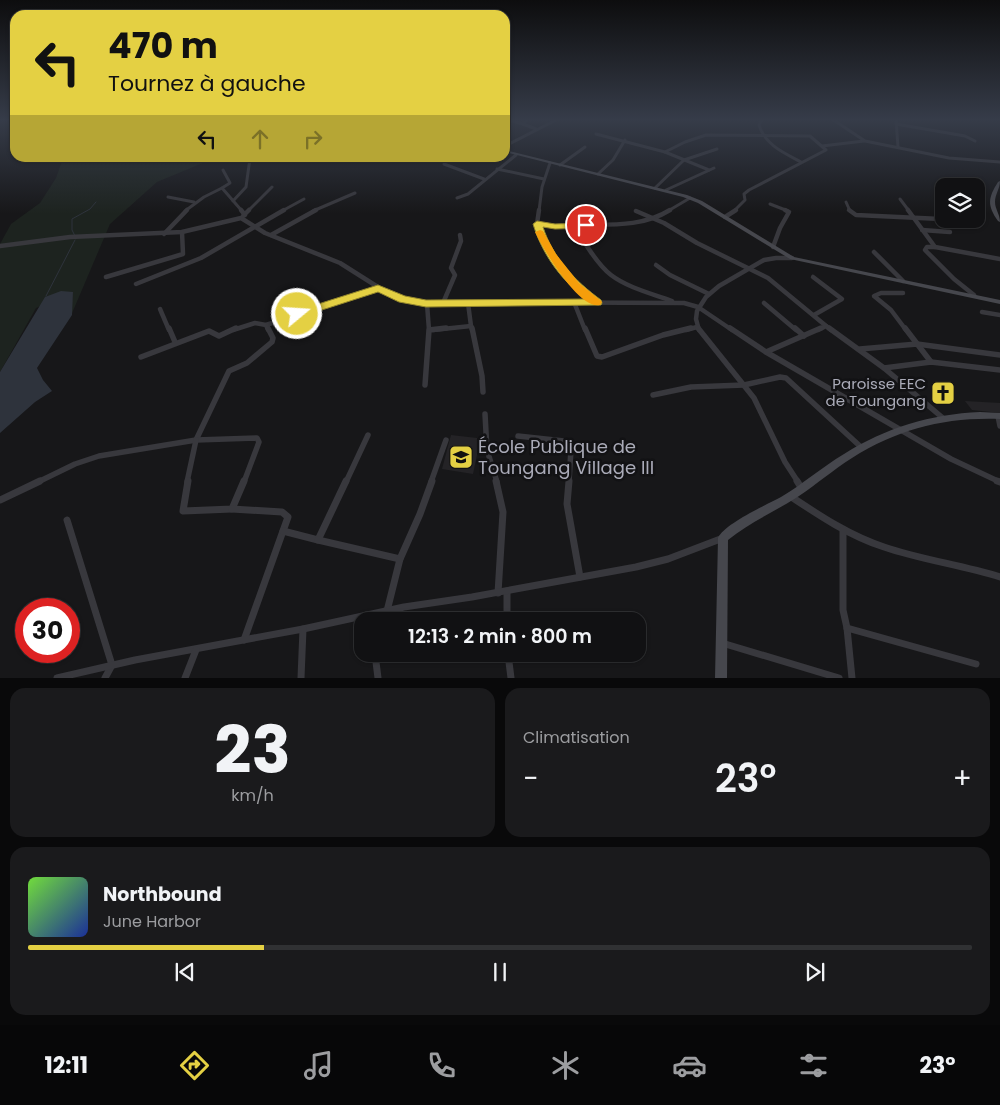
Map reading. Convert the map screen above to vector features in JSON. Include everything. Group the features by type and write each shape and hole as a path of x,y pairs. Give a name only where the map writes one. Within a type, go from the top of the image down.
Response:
{"street":[{"path":"560,165 579,151"},
{"path":"598,174 613,160 619,151"},
{"path":"660,151 711,169 666,190"},
{"path":"655,188 684,160 712,151"},
{"path":"781,151 801,162"},
{"path":"725,217 735,211 745,200 744,194 749,190 801,162 827,152 826,151"},
{"path":"915,151 948,158 1000,162"},
{"path":"510,153 666,190 690,198 792,258"},
{"path":"510,159 516,155"},
{"path":"233,201 246,187 249,162"},
{"path":"457,198 468,194 506,162"},
{"path":"550,163 539,202 537,224 551,255 575,286 597,303"},
{"path":"444,164 484,179"},
{"path":"497,169 544,179"},
{"path":"164,234 194,202 230,183 224,170"},
{"path":"1000,183 993,194 992,204 993,210 1000,220"},
{"path":"0,246 70,237 182,232 243,217 272,187"},
{"path":"222,188 243,217 255,227 340,263 378,288 403,299 426,304 675,302"},
{"path":"272,235 310,213 355,193"},
{"path":"168,197 194,202"},
{"path":"537,224 555,226 630,224 656,219 690,198"},
{"path":"136,284 201,258 304,199"},
{"path":"900,199 935,247"},
{"path":"846,202 850,212 856,215 935,219"},
{"path":"770,204 790,212 780,228 773,247"},
{"path":"636,211 656,219 774,283 826,326 884,368 944,419"},
{"path":"575,225 582,241 611,275 639,289 675,302 698,307 766,352 952,459 1000,482"},
{"path":"922,230 950,232"},
{"path":"106,277 183,254 182,232"},
{"path":"443,303 456,275 451,268 461,241 460,235"},
{"path":"974,295 954,279 925,248 935,247 1000,259"},
{"path":"874,252 903,281"},
{"path":"802,489 785,462 754,398 697,327 695,319 698,307 709,294 732,277 750,270 760,262 771,258 792,258 1000,302"},
{"path":"656,265 670,275 709,294"},
{"path":"813,276 842,299 814,315"},
{"path":"266,325 378,288"},
{"path":"903,293 881,293 874,296 891,310 931,362"},
{"path":"574,302 597,356 602,357 663,335 697,327"},
{"path":"468,303 482,376 483,392"},
{"path":"764,303 804,336"},
{"path":"425,385 428,330 426,304"},
{"path":"160,309 175,342"},
{"path":"982,312 1000,315"},
{"path":"140,357 175,342 209,331 219,336 252,323 262,322 266,325 273,338 272,342 247,363 229,371 196,440 183,503 183,511 232,509 286,514 288,517 244,640"},
{"path":"428,330 471,326"},
{"path":"766,352 826,326"},
{"path":"859,349 917,344 1000,355"},
{"path":"884,368 931,362 1000,370"},
{"path":"653,395 691,387 744,385 780,377 786,378 862,448"},
{"path":"485,414 488,450 499,487 503,512 498,592"},
{"path":"446,440 420,514 400,559 387,611 636,568 723,538 734,528 802,489 880,437 944,419 966,415 999,416 1000,426"},
{"path":"318,540 368,435"},
{"path":"518,436 564,441 569,444 571,449 567,504 580,578"},
{"path":"0,500 75,464 99,456 196,440 257,438 259,442 250,468 232,509"},
{"path":"790,496 842,530 866,541 898,552 1000,578"},
{"path":"67,520 112,665 105,678"},
{"path":"842,530 842,608 847,628 852,678"},
{"path":"283,531 400,559"},
{"path":"721,678 723,538"},
{"path":"506,591 507,612"},
{"path":"57,678 112,665 354,621"},
{"path":"847,628 976,664"},
{"path":"301,678 303,629"},
{"path":"721,643 839,678"},
{"path":"185,678 196,650"},
{"path":"376,662 378,678"},
{"path":"509,662 511,678"}],"shaded area":[{"path":"62,162 205,162 157,182 110,224 70,318 73,292 36,308 0,372 0,244 11,224 40,203 56,178"},
{"path":"61,291 73,292 72,315 37,368 43,380 52,391 35,402 0,433 0,372 45,297"},
{"path":"965,401 1000,403 1000,413 972,410"},
{"name":"École Publique de Toungang Village III","path":"451,435 477,438 479,445 473,474 442,469"}],"waterway":[{"path":"75,236 72,230 72,219 90,209 96,202"},
{"path":"46,296 75,240"}],"slow traffic":[{"path":"540,232 551,255 575,286 597,302"}],"place":[{"name":"Paroisse EEC de Toungang","path":"943,393"},
{"name":"École Publique de Toungang Village III","path":"461,457"}],"route":[{"path":"297,314 352,298 378,288 403,299 426,304 510,302 597,303 575,286 551,255 537,224 542,226 586,225"}]}
